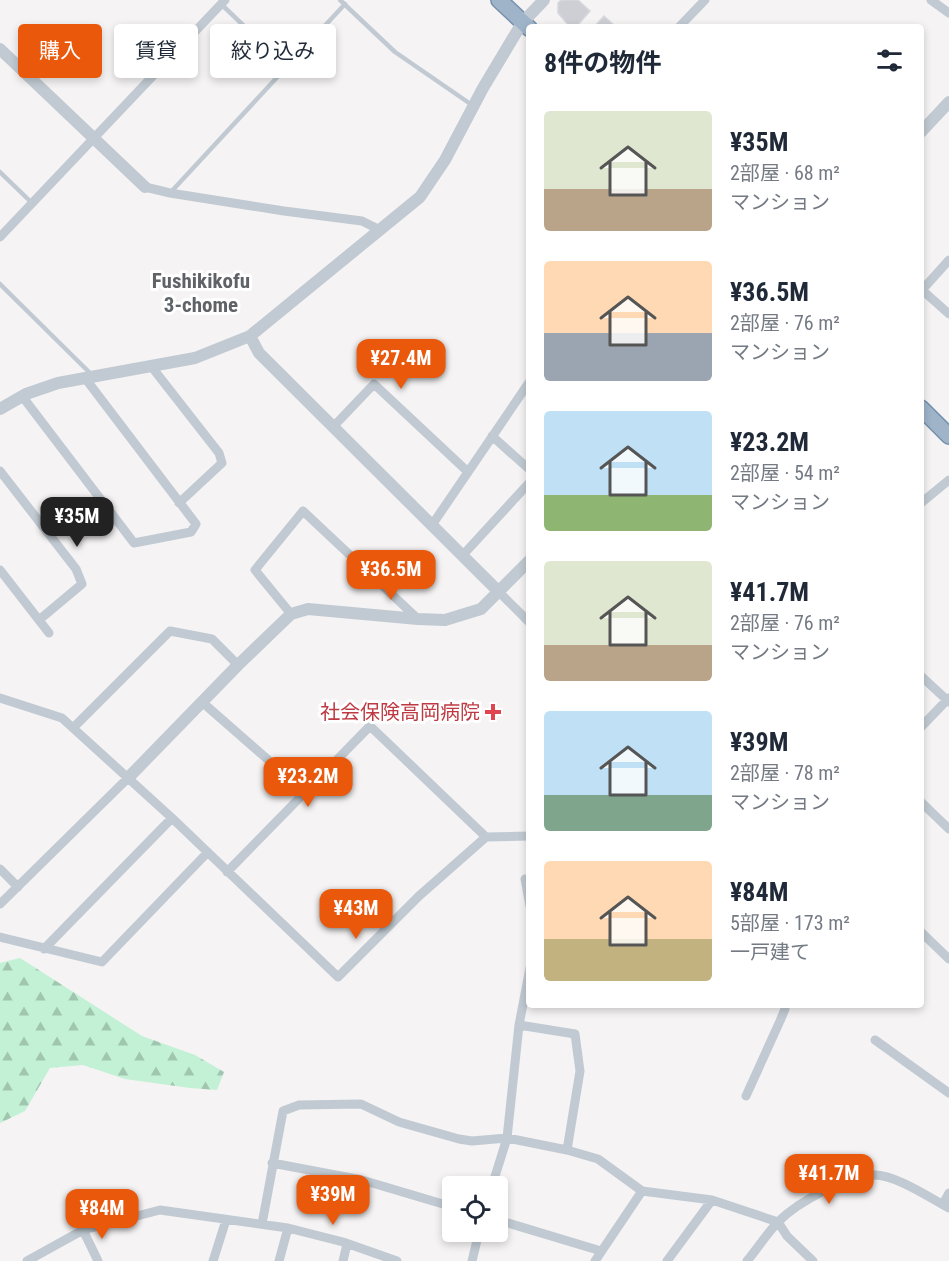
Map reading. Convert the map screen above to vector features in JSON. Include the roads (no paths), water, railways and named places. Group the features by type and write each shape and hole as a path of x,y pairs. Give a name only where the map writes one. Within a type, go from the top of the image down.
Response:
{"highway":[{"path":"499,0 526,26"},
{"path":"924,411 949,436"}],"street":[{"path":"527,24 544,0"},
{"path":"682,24 705,0"},
{"path":"931,0 949,13"},
{"path":"0,237 223,2"},
{"path":"0,409 22,396 58,383 195,358 250,336 420,197 444,160 473,106 526,26"},
{"path":"0,49 145,187 284,212 362,221 380,230"},
{"path":"924,129 949,102"},
{"path":"924,287 949,260"},
{"path":"924,293 949,314"},
{"path":"250,336 259,353 526,619"},
{"path":"151,366 219,453 222,463 179,503"},
{"path":"22,396 134,543 191,532 196,524 90,377"},
{"path":"333,427 374,384 468,472"},
{"path":"432,525 526,387"},
{"path":"492,436 526,466"},
{"path":"0,471 76,570 82,584 39,620"},
{"path":"924,501 949,480"},
{"path":"462,556 526,486"},
{"path":"291,614 255,570 303,511 418,619"},
{"path":"0,904 291,614 308,609 445,620 481,609 526,564"},
{"path":"0,570 50,633"},
{"path":"73,728 170,631 212,639 238,665"},
{"path":"924,679 948,700 924,724"},
{"path":"0,698 62,717 172,818 338,977 419,896 486,837 526,836"},
{"path":"202,702 305,792"},
{"path":"227,872 370,726 486,837"},
{"path":"924,805 949,829"},
{"path":"44,949 172,818"},
{"path":"0,937 102,962 207,853"},
{"path":"0,869 18,887"},
{"path":"525,879 526,884"},
{"path":"924,935 949,959"},
{"path":"495,1176 507,1138 519,1025 526,989"},
{"path":"746,1096 785,1008"},
{"path":"519,1025 575,1035 580,1071 567,1150"},
{"path":"875,1040 949,1093"},
{"path":"262,1224 283,1111 299,1105 361,1104 399,1122 459,1139 472,1141 507,1138 598,1159 642,1191 712,1200 778,1222 787,1236 813,1261"},
{"path":"272,1162 362,1180 442,1204"},
{"path":"747,1261 778,1222 795,1207 846,1181 874,1174 900,1181 946,1206 949,1193"},
{"path":"595,1261 642,1191"},
{"path":"667,1261 712,1200"},
{"path":"27,1261 83,1230 160,1210 288,1228 397,1261"},
{"path":"213,1261 226,1220"},
{"path":"508,1223 601,1251"},
{"path":"279,1261 288,1228"},
{"path":"83,1230 98,1261"},
{"path":"472,1261 477,1242"},
{"path":"343,1261 347,1244"}],"lane":[{"path":"223,2 245,24"},
{"path":"323,24 343,2 395,52 473,106"},
{"path":"170,193 275,78"},
{"path":"0,172 32,203"},
{"path":"0,284 90,377"}],"place":[{"name":"社会保険高岡病院","path":"493,712"}],"district":[{"name":"Fushikikofu 3-chome","path":"201,293"}]}
